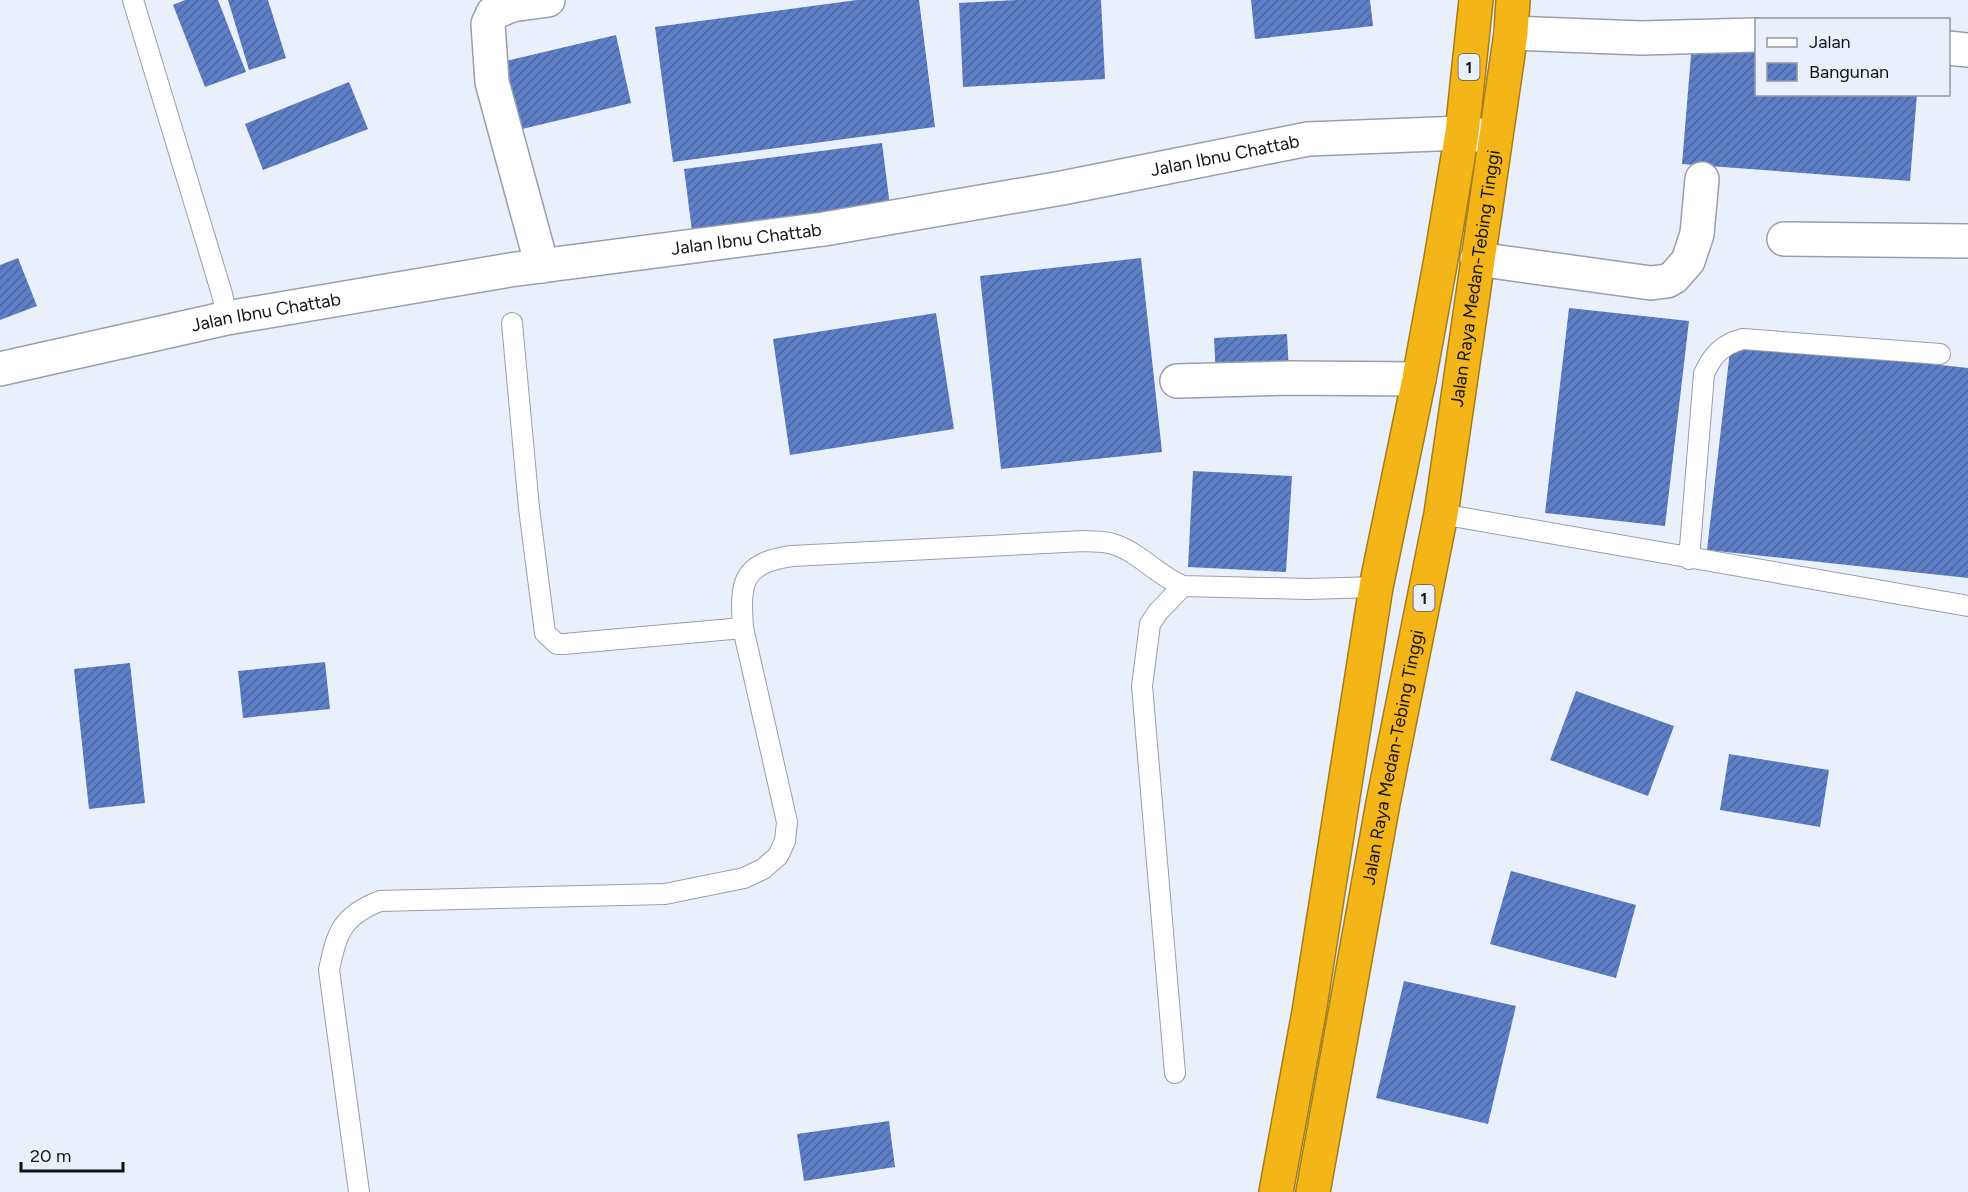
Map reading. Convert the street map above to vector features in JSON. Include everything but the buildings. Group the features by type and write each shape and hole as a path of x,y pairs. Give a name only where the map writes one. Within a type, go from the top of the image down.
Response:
{"highway":[{"name":"Jalan Raya Medan-Tebing Tinggi","path":"1276,1192 1310,1012 1376,587 1419,379 1462,133 1476,0"},
{"name":"Jalan Raya Medan-Tebing Tinggi","path":"1313,1192 1383,803 1441,514 1513,0"}],"street":[{"path":"542,266 492,82 488,24 493,13 512,5 548,0"},
{"path":"1510,33 1641,38 1755,35"},
{"path":"1950,48 1968,50"},
{"name":"Jalan Ibnu Chattab","path":"0,369 227,318 542,266 824,229 1062,188 1308,139 1462,133 1495,137"},
{"path":"1478,259 1651,283 1667,281 1674,277 1688,261 1697,234 1702,179"},
{"path":"1784,239 1968,241"},
{"path":"1177,381 1289,378 1419,379"}],"lane":[{"path":"133,0 222,294 227,318"},
{"path":"512,323 529,508 545,633 557,644 564,644 743,628"},
{"path":"1689,559 1704,374 1709,362 1720,349 1731,342 1743,339 1940,354"},
{"path":"1441,514 1968,606"},
{"path":"359,1192 329,970 335,941 345,923 361,908 380,901 665,894 744,878 763,869 778,856 785,841 787,822 743,628 741,595 747,577 758,566 773,559 792,556 1084,541 1113,544 1131,553 1171,582 1183,586 1295,589 1376,587"},
{"path":"1175,1073 1142,686 1150,624 1158,612 1183,586"}]}
